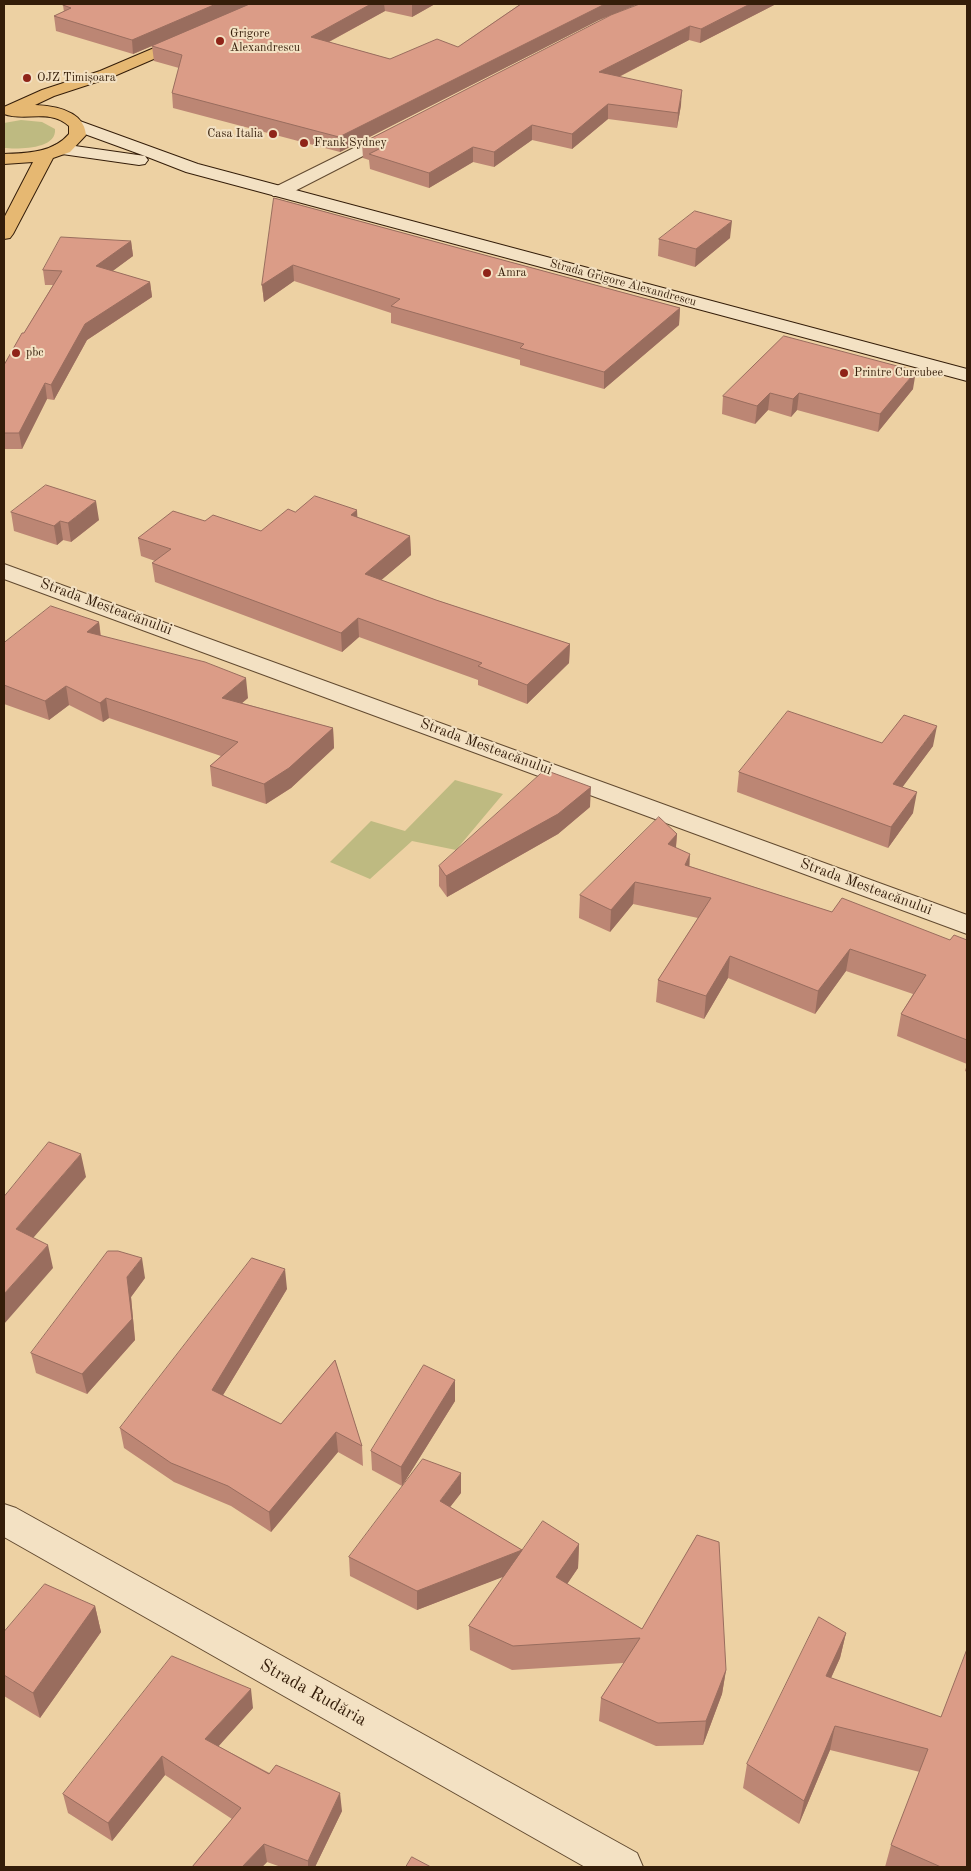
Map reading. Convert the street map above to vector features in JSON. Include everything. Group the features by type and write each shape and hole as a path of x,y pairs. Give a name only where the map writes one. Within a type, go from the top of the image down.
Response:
{"main road":[{"path":"6,112 48,93 106,74 198,34"},
{"path":"4,159 54,152 74,140 79,130 73,122 70,107 106,74"},
{"path":"6,112 43,111 73,122"},
{"path":"4,234 54,152"}],"street":[{"name":"Strada Grigore Alexandrescu","path":"73,122 192,168 967,375"},
{"path":"279,192 411,124"},
{"name":"Strada Grigore Alexandrescu","path":"54,152 192,168"},
{"name":"Strada Mesteacănului","path":"4,571 967,925"},
{"name":"Strada Rudăria","path":"4,1520 623,1867"}],"shaded area":[{"path":"21,120 42,122 55,129 54,136 50,141 35,147 4,148 4,123"},
{"path":"455,780 503,794 456,850 412,841 370,879 330,862 371,821 405,831"}],"building":[{"path":"216,4 132,40 54,16 71,8 63,5"},
{"path":"250,4 371,4 311,37 390,59 437,39 458,47 521,4 605,4 339,137 172,93 182,55 152,46"},
{"path":"640,4 750,4 701,29 690,26 599,72 682,90 678,113 608,104 572,134 532,125 494,152 473,147 429,173 369,154 381,148 362,143 611,15"},
{"path":"274,198 680,308 604,372 520,348 524,344 391,306 400,299 293,265 262,285"},
{"path":"695,211 732,221 696,249 659,239"},
{"path":"61,237 131,241 96,266 150,282 85,324 51,385 45,383 19,433 4,433 4,365 62,271 43,270"},
{"path":"784,336 916,371 880,414 799,393 793,399 770,393 757,406 723,396"},
{"path":"46,485 96,501 68,523 60,521 54,526 11,512"},
{"path":"315,496 357,510 351,515 410,536 365,574 436,600 570,644 527,685 478,666 482,663 358,618 341,633 152,563 171,549 138,538 173,511 205,521 213,515 261,531 288,509 295,512"},
{"path":"51,606 99,622 87,632 205,662 246,678 222,698 333,728 289,768 264,784 210,766 238,742 106,698 100,703 66,686 45,701 4,685 4,643"},
{"path":"788,711 882,743 904,715 937,726 893,784 917,792 891,827 739,772"},
{"path":"545,770 591,787 558,814 446,876 439,866"},
{"path":"659,817 677,834 668,844 690,854 685,865 832,912 842,898 950,940 954,935 967,940 967,1040 901,1014 926,975 850,949 818,991 730,956 706,996 658,980 711,898 635,882 611,910 580,895"},
{"path":"49,1142 81,1154 16,1229 48,1245 4,1294 4,1197"},
{"path":"108,1251 118,1251 142,1258 127,1277 132,1319 82,1374 31,1353"},
{"path":"252,1258 285,1269 212,1390 281,1424 335,1360 362,1446 336,1432 269,1512 228,1486 171,1463 120,1428"},
{"path":"424,1365 455,1380 401,1467 371,1451"},
{"path":"423,1459 461,1473 440,1501 522,1550 417,1591 349,1557"},
{"path":"543,1521 579,1544 556,1577 642,1629 697,1535 719,1542 726,1670 706,1721 658,1723 601,1698 640,1638 513,1646 469,1626"},
{"path":"45,1584 95,1606 33,1693 4,1675 4,1632"},
{"path":"819,1617 846,1633 826,1676 941,1717 967,1649 967,1867 941,1867 891,1845 928,1749 835,1726 804,1801 747,1764"},
{"path":"172,1656 251,1689 205,1739 269,1774 276,1765 340,1793 308,1861 264,1844 242,1867 192,1867 241,1808 162,1756 108,1823 63,1794"},
{"path":"412,1857 431,1867 406,1867"}],"place":[{"name":"Grigore Alexandrescu","path":"220,41"},
{"name":"OJZ Timișoara","path":"27,78"},
{"name":"Casa Italia","path":"273,134"},
{"name":"Frank Sydney","path":"304,143"},
{"name":"Amra","path":"487,273"},
{"name":"pbc","path":"16,353"},
{"name":"Printre Curcubee","path":"844,373"}]}
